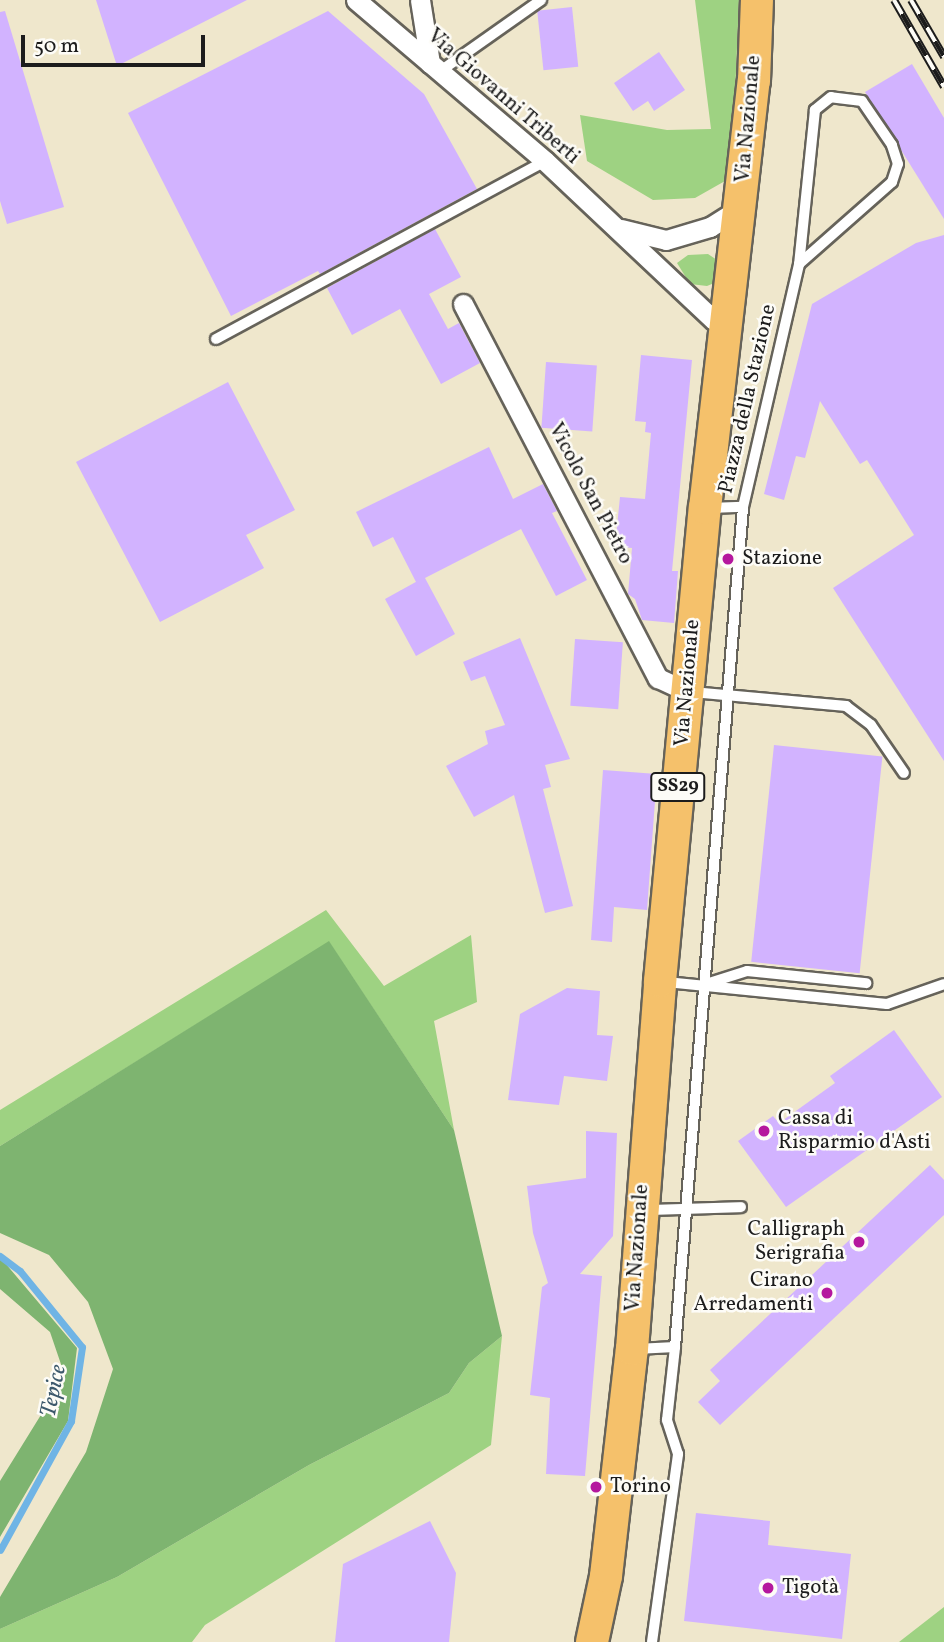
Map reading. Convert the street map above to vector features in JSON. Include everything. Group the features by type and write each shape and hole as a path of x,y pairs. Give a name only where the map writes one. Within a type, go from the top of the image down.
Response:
{"main road":[{"name":"Via Nazionale","path":"592,1642 606,1576 632,1349 639,1210 660,981 705,508 729,326 741,208 757,0"},
{"name":"Via Nazionale","path":"605,1642 606,1576"}],"street":[{"name":"Via Giovanni Triberti","path":"356,0 545,161 714,320 729,326"},
{"path":"420,0 434,68"},
{"name":"Via Giovanni Triberti","path":"620,229 666,240 710,227 741,208"},
{"name":"Vicolo San Pietro","path":"463,304 658,678 688,692"}],"lane":[{"path":"434,68 541,0"},
{"name":"Piazza della Stazione","path":"705,508 743,507 799,264 815,110 831,97 862,101 892,145 898,164 892,182 799,264"},
{"path":"216,339 545,161"},
{"path":"652,1642 678,1454 667,1420 743,507"},
{"path":"688,692 846,706 871,726 904,773"},
{"path":"702,986 747,971 866,983"},
{"path":"660,981 887,1004 944,984"},
{"path":"639,1210 684,1212 741,1207"},
{"path":"632,1349 675,1347"}],"green space":[{"path":"695,0 739,0 733,143 725,181 695,198 653,200 587,161 580,115 667,130 711,129"},
{"path":"708,254 720,262 719,281 707,286 690,284 677,263 688,255"},
{"path":"326,910 384,986 471,935 477,1002 434,1021 454,1130 329,942 0,1146 0,1110"},
{"path":"329,941 454,1130 502,1336 469,1363 449,1393 309,1465 117,1577 0,1629 0,1597 86,1452 113,1369 88,1302 49,1255 0,1233 0,1146"},
{"path":"0,1257 77,1348 68,1421 0,1537 0,1481 65,1376 50,1332 0,1289"},
{"path":"502,1336 491,1445 205,1625 192,1642 0,1642 0,1629 117,1577 309,1465 449,1393 469,1363"},
{"path":"944,1607 944,1642 899,1642"}],"building":[{"path":"96,0 247,0 117,66"},
{"path":"572,7 578,67 543,70 537,11"},
{"path":"5,11 64,207 7,224 0,201 0,12"},
{"path":"328,11 424,94 477,189 320,274 318,271 231,316 128,113"},
{"path":"659,52 685,90 654,111 648,101 633,111 614,83"},
{"path":"912,64 944,118 944,219 865,92"},
{"path":"435,229 461,277 429,294 448,329 459,323 480,363 441,384 400,309 352,335 327,288"},
{"path":"944,235 944,761 833,588 914,535 867,460 860,464 820,401 805,458 796,456 784,500 764,494 812,304 916,243"},
{"path":"641,355 692,360 672,571 678,571 674,623 642,620 635,599 628,594 632,548 615,546 620,497 645,499 651,433 645,432 646,422 635,421"},
{"path":"546,362 597,366 592,431 541,428"},
{"path":"228,382 295,510 246,535 264,568 160,622 76,462"},
{"path":"489,447 513,499 543,484 557,511 552,513 587,580 556,596 521,529 425,578 455,634 416,656 385,599 416,582 393,537 373,547 356,512"},
{"path":"520,638 570,759 545,765 551,787 543,789 573,906 545,913 514,795 474,817 446,766 488,744 485,731 505,725 485,676 471,681 463,662"},
{"path":"575,639 623,642 618,709 570,706"},
{"path":"774,745 882,756 860,973 751,962"},
{"path":"603,770 657,774 647,910 614,907 612,942 591,940"},
{"path":"567,988 600,991 597,1035 613,1036 607,1081 564,1076 559,1105 508,1100 520,1014"},
{"path":"894,1030 942,1097 786,1207 738,1141 773,1116 779,1123 835,1083 830,1076"},
{"path":"586,1131 617,1133 613,1236 580,1274 602,1276 585,1476 546,1474 550,1398 530,1395 542,1287 548,1283 533,1233 527,1186 586,1178"},
{"name":"Cirano Arredamenti","path":"930,1165 944,1180 944,1215 720,1425 698,1402 720,1381 710,1370"},
{"name":"Tigotà","path":"696,1513 770,1521 768,1545 851,1554 842,1639 684,1621"},
{"path":"430,1521 456,1573 449,1642 335,1642 343,1564"}],"waterway":[{"name":"Tepice","path":"0,1256 20,1271 82,1347 71,1421 0,1550"}],"railway":[{"path":"894,0 944,87"},
{"path":"911,0 944,57"}],"place":[{"name":"Stazione","path":"728,559"},
{"name":"Cassa di Risparmio d'Asti","path":"764,1131"},
{"name":"Calligraph Serigrafia","path":"859,1242"},
{"name":"Cirano Arredamenti","path":"827,1293"},
{"name":"Torino","path":"596,1487"},
{"name":"Tigotà","path":"768,1588"}]}
